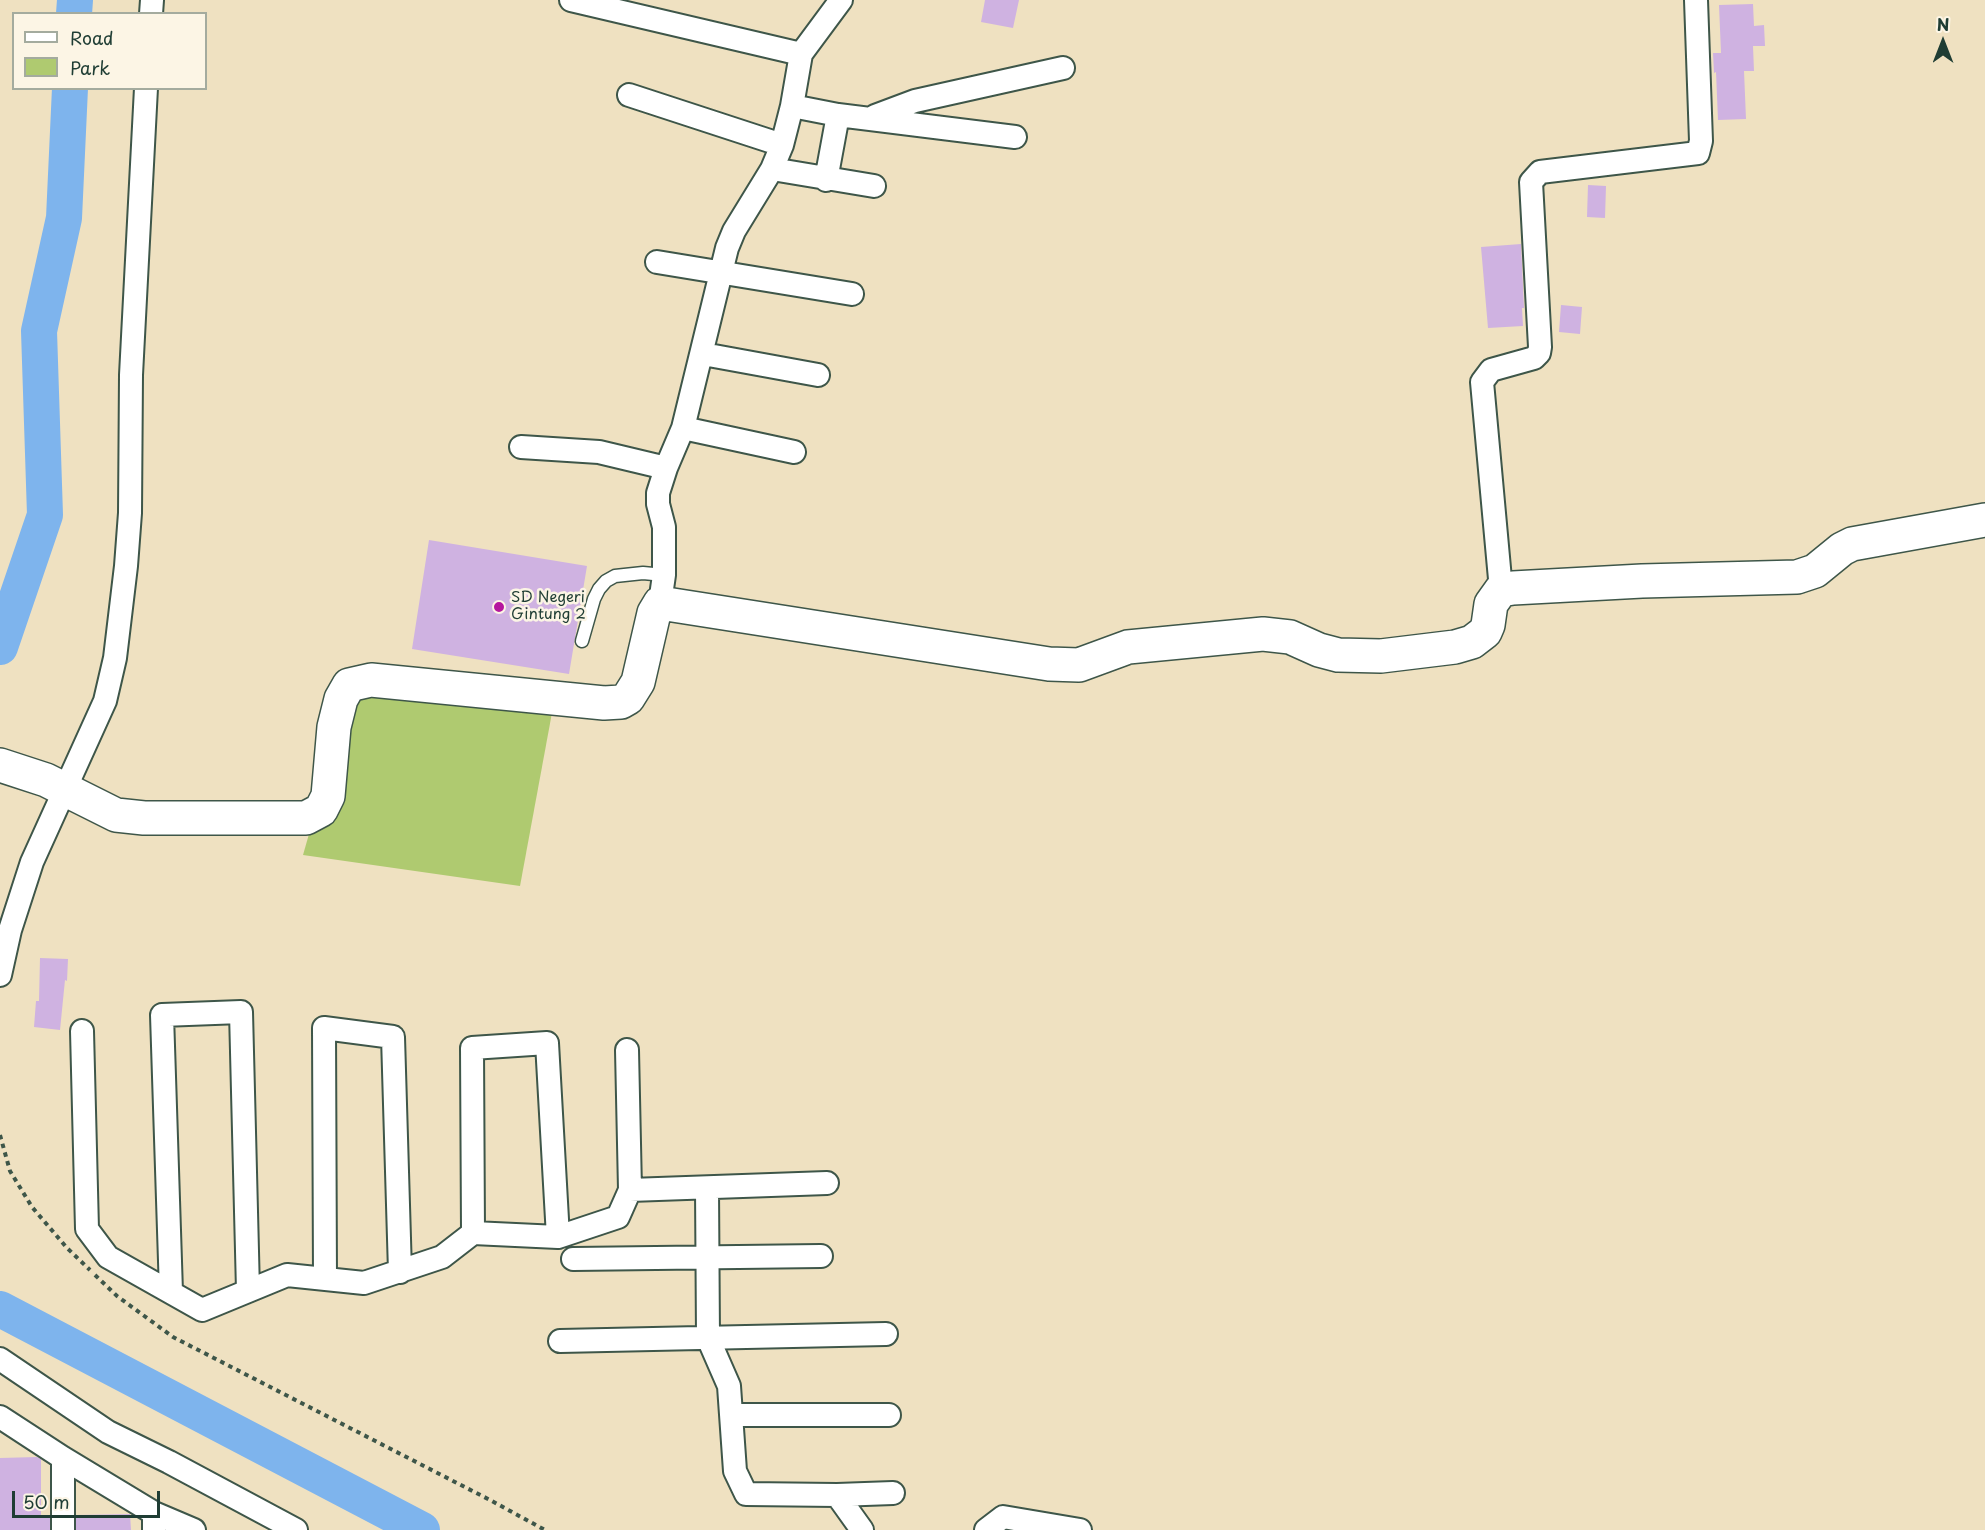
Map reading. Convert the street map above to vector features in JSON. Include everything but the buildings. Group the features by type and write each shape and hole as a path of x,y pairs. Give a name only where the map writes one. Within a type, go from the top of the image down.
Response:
{"street":[{"path":"572,0 801,54"},
{"path":"0,765 55,785 116,815 144,818 306,818 321,810 327,796 336,721 341,699 349,685 371,680 604,703 621,702 628,698 638,682 662,589 664,527 658,498 666,468 683,428 703,354 720,273 734,231 772,169 782,145 792,106 801,54 842,0"},
{"path":"662,589 1049,664 1079,665 1128,647 1263,634 1290,638 1319,650 1350,657 1382,656 1455,647 1472,642 1485,632 1491,604 1501,590 1482,382 1491,370 1534,358 1539,353 1540,347 1531,182 1540,172 1698,153 1701,141 1696,0"},
{"path":"870,118 915,101 1064,68"},
{"path":"0,975 10,930 55,785 105,701 111,682 120,621 130,513 131,364 146,90"},
{"path":"629,95 782,145"},
{"path":"792,106 837,115 1015,137"},
{"path":"826,180 837,115"},
{"path":"772,169 826,180 874,186"},
{"path":"657,262 852,294"},
{"path":"703,354 818,375"},
{"path":"683,428 794,452"},
{"path":"521,447 599,452 666,468"},
{"path":"1501,590 1642,581 1797,577 1815,571 1851,544 1985,520"},
{"path":"171,1292 162,1016 241,1012 248,1291"},
{"path":"325,1279 324,1028 393,1036 400,1272"},
{"path":"82,1031 87,1229 108,1257 202,1310 287,1275 364,1283 442,1257 473,1233 558,1237 618,1217 630,1190 627,1050"},
{"path":"473,1233 472,1048 547,1043 558,1237"},
{"path":"630,1190 827,1183"},
{"path":"707,1188 708,1338 729,1386 735,1471 746,1494 893,1493"},
{"path":"573,1259 821,1256"},
{"path":"560,1341 886,1334"},
{"path":"2,1369 108,1432 296,1530"},
{"path":"731,1414 889,1414"},
{"path":"0,1417 154,1521 194,1530"},
{"path":"63,1458 63,1530"},
{"path":"837,1495 854,1527"},
{"path":"986,1530 1004,1517 1080,1530"}],"lane":[{"path":"582,641 594,599 606,581 615,576 643,573 662,589"}],"path":[{"path":"0,1135 10,1171 32,1207 67,1248 117,1296 173,1337 545,1530"}],"green space":[{"path":"355,673 556,691 520,886 303,855"}],"waterway":[{"path":"74,12 75,0"},
{"path":"0,647 45,515 39,331 64,218 70,90"},
{"path":"0,1309 422,1530"}],"place":[{"name":"SD Negeri Gintung 2","path":"499,607"}]}
